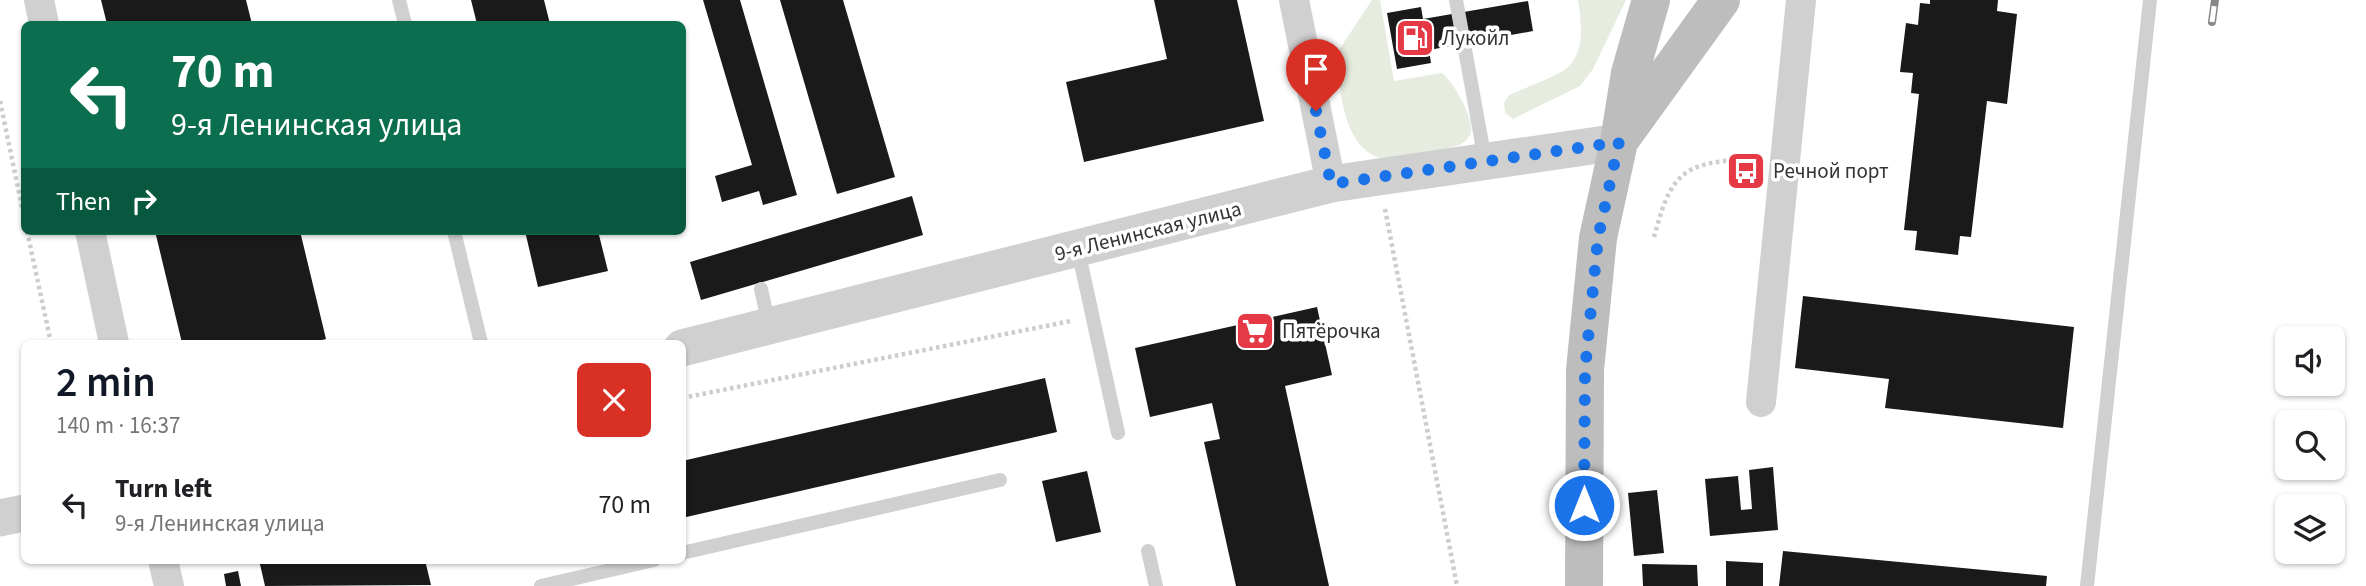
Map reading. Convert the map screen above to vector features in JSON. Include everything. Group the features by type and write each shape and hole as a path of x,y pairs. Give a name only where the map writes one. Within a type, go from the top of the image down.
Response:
{"main road":[{"path":"1584,586 1585,370 1598,238 1619,142 1630,73 1651,0"},
{"path":"1619,142 1721,0"}],"street":[{"path":"39,0 43,21"},
{"path":"1294,0 1331,184"},
{"path":"1761,402 1801,0"},
{"name":"9-я Ленинская улица","path":"686,347 1331,184 1619,142"},
{"path":"91,235 113,340"},
{"path":"0,518 21,514"},
{"path":"164,564 169,586"}],"lane":[{"path":"399,0 404,21"},
{"path":"1456,0 1485,160"},
{"path":"2087,586 2150,0"},
{"path":"455,235 480,340"},
{"path":"1077,248 1118,433"},
{"path":"761,289 769,327"},
{"path":"686,552 1000,480"},
{"path":"1148,551 1156,586"},
{"path":"541,586 637,564"}],"path":[{"path":"0,101 21,202"},
{"path":"1654,237 1667,198 1681,176 1703,165 1786,154"},
{"path":"1379,177 1457,586"},
{"path":"28,235 50,340"},
{"path":"686,397 1092,316"}],"shaded area":[{"path":"1372,0 1380,0 1394,81 1442,73 1457,91 1471,126 1469,136 1460,145 1415,157 1391,160 1375,156 1363,147 1354,135 1343,104 1335,56"},
{"path":"1578,0 1626,0 1593,69 1580,86 1513,119 1505,113 1504,103 1508,96 1556,75 1573,61 1581,36"}],"building":[{"path":"101,0 246,0 251,21 106,21"},
{"path":"471,0 544,0 549,21 476,21"},
{"path":"703,0 740,0 797,195 763,205 759,191 722,202 715,176 752,165"},
{"path":"780,0 843,0 895,177 837,194"},
{"path":"1154,0 1237,0 1264,121 1084,162 1066,82 1167,59"},
{"path":"1930,0 1998,0 1997,11 2017,14 2007,104 1987,101 1971,237 1960,236 1958,255 1915,250 1917,231 1904,230 1919,94 1911,93 1913,73 1900,72 1906,23 1918,25 1920,3 1930,4"},
{"path":"1528,1 1533,31 1429,50 1431,63 1397,69 1387,13 1421,7 1423,19"},
{"path":"912,196 923,235 701,300 690,262"},
{"path":"156,235 301,235 326,339 181,340"},
{"path":"526,235 599,235 608,271 538,287"},
{"path":"1803,296 2074,327 2063,428 1885,408 1889,379 1795,368"},
{"path":"1317,307 1332,375 1285,386 1329,586 1236,586 1204,442 1220,439 1212,403 1150,417 1135,348"},
{"path":"1045,378 1057,432 686,517 686,460"},
{"path":"1773,467 1778,530 1710,536 1705,479 1738,476 1741,510 1752,509 1749,470"},
{"path":"1087,471 1101,532 1056,542 1042,481"},
{"path":"1657,490 1664,553 1634,556 1628,493"},
{"path":"1783,551 2047,576 2046,586 1779,586"},
{"path":"1726,561 1763,563 1763,586 1726,586"},
{"path":"260,564 426,564 431,585 265,586"},
{"path":"1642,564 1697,565 1698,586 1643,586"},
{"path":"238,571 241,586 226,586 224,574"}],"railway":[{"path":"2212,22 2215,0"}],"place":[{"name":"Лукойл","path":"1415,38"},
{"name":"Речной порт","path":"1746,171"},
{"name":"Пятёрочка","path":"1255,331"}],"route":[{"path":"1316,111 1331,184 1619,142 1598,238 1585,370 1584,505"}]}
